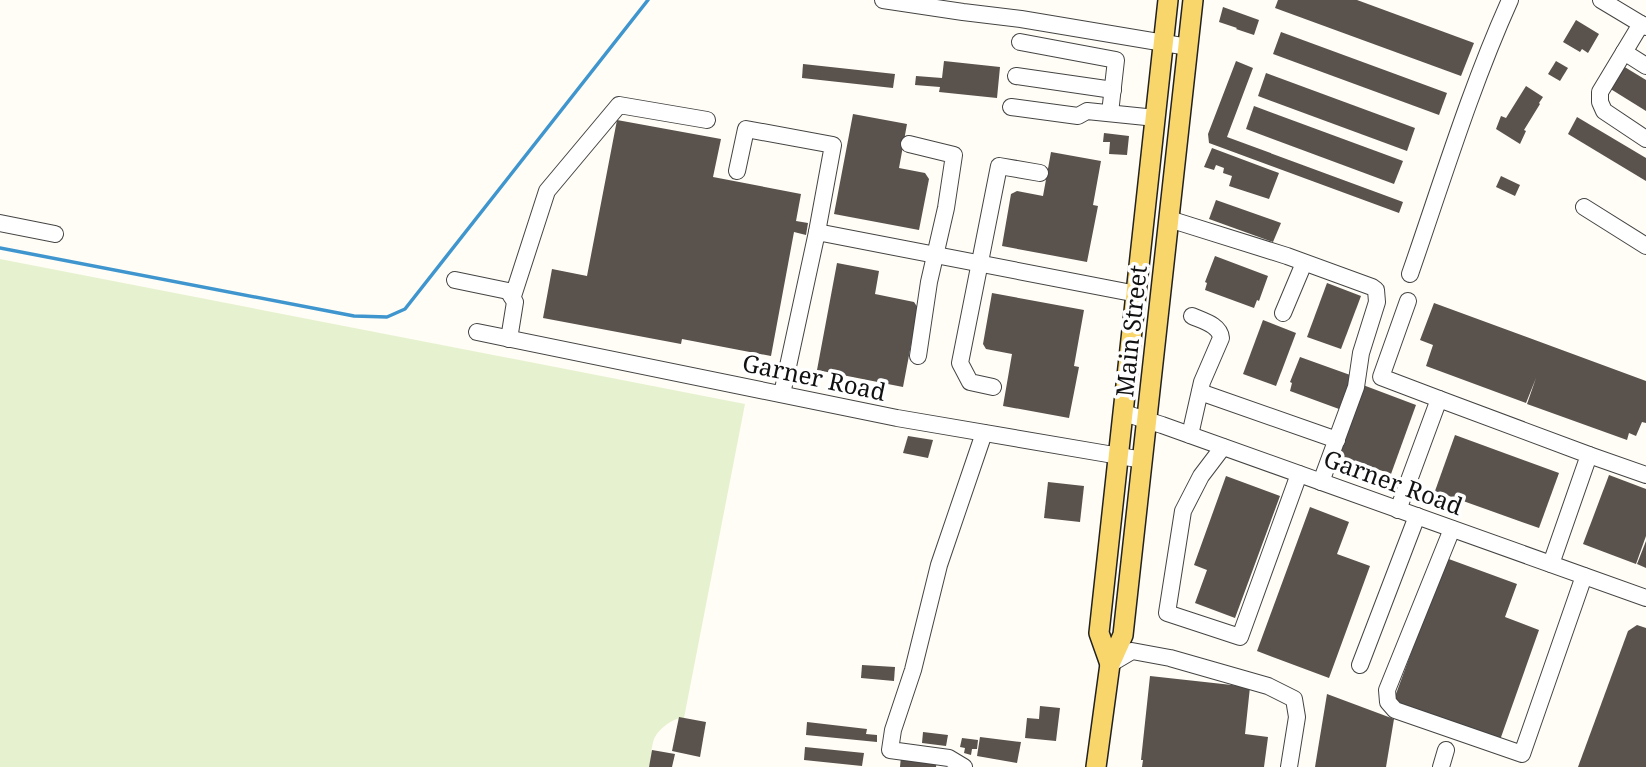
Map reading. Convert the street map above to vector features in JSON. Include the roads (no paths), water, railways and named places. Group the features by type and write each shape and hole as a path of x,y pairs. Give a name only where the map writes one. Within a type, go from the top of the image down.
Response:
{"main road":[{"name":"Main Street","path":"1110,664 1099,633 1168,0"},
{"name":"Main Street","path":"1096,767 1110,664 1123,635 1193,0"}],"street":[{"path":"883,0 1021,19 1188,47"},
{"path":"1410,274 1494,34 1510,0"},
{"path":"1608,2 1644,26 1624,52 1600,92 1600,102 1604,111 1646,139"},
{"path":"1020,42 1116,60 1110,113"},
{"path":"1624,52 1646,66"},
{"path":"1016,76 1113,90"},
{"path":"513,296 547,191 619,106 708,120"},
{"path":"1011,107 1078,116 1087,111 1156,118"},
{"path":"737,171 746,129 833,145 782,394"},
{"path":"909,144 954,155 937,255 929,282 918,356"},
{"path":"993,387 970,382 960,363 999,166 1040,173"},
{"path":"1584,207 1646,246"},
{"path":"1169,219 1304,262 1376,290 1377,302 1361,353 1356,387 1321,482"},
{"path":"0,223 55,234"},
{"path":"817,232 1137,294"},
{"path":"1283,313 1304,262"},
{"path":"454,280 508,291 513,296 515,302 509,338"},
{"path":"1408,301 1381,377 1646,475"},
{"path":"1189,435 1202,382 1221,338 1219,329 1192,316"},
{"name":"Garner Road","path":"477,332 897,418 1143,460"},
{"path":"1200,392 1337,440"},
{"path":"1398,510 1439,399"},
{"name":"Garner Road","path":"1124,413 1646,598"},
{"path":"964,767 949,758 890,750 893,730 913,670 939,565 984,433"},
{"path":"1223,447 1201,476 1184,511 1167,613 1240,637 1299,474"},
{"path":"1551,564 1589,455"},
{"path":"1360,665 1417,516"},
{"path":"1452,529 1387,690 1388,702 1395,710 1522,754 1584,576"},
{"path":"1110,664 1132,651 1170,658 1268,686 1294,699 1297,717 1289,767"},
{"path":"1441,767 1446,750"}],"waterway":[{"path":"0,248 354,316 387,317 405,309 648,0"}]}
